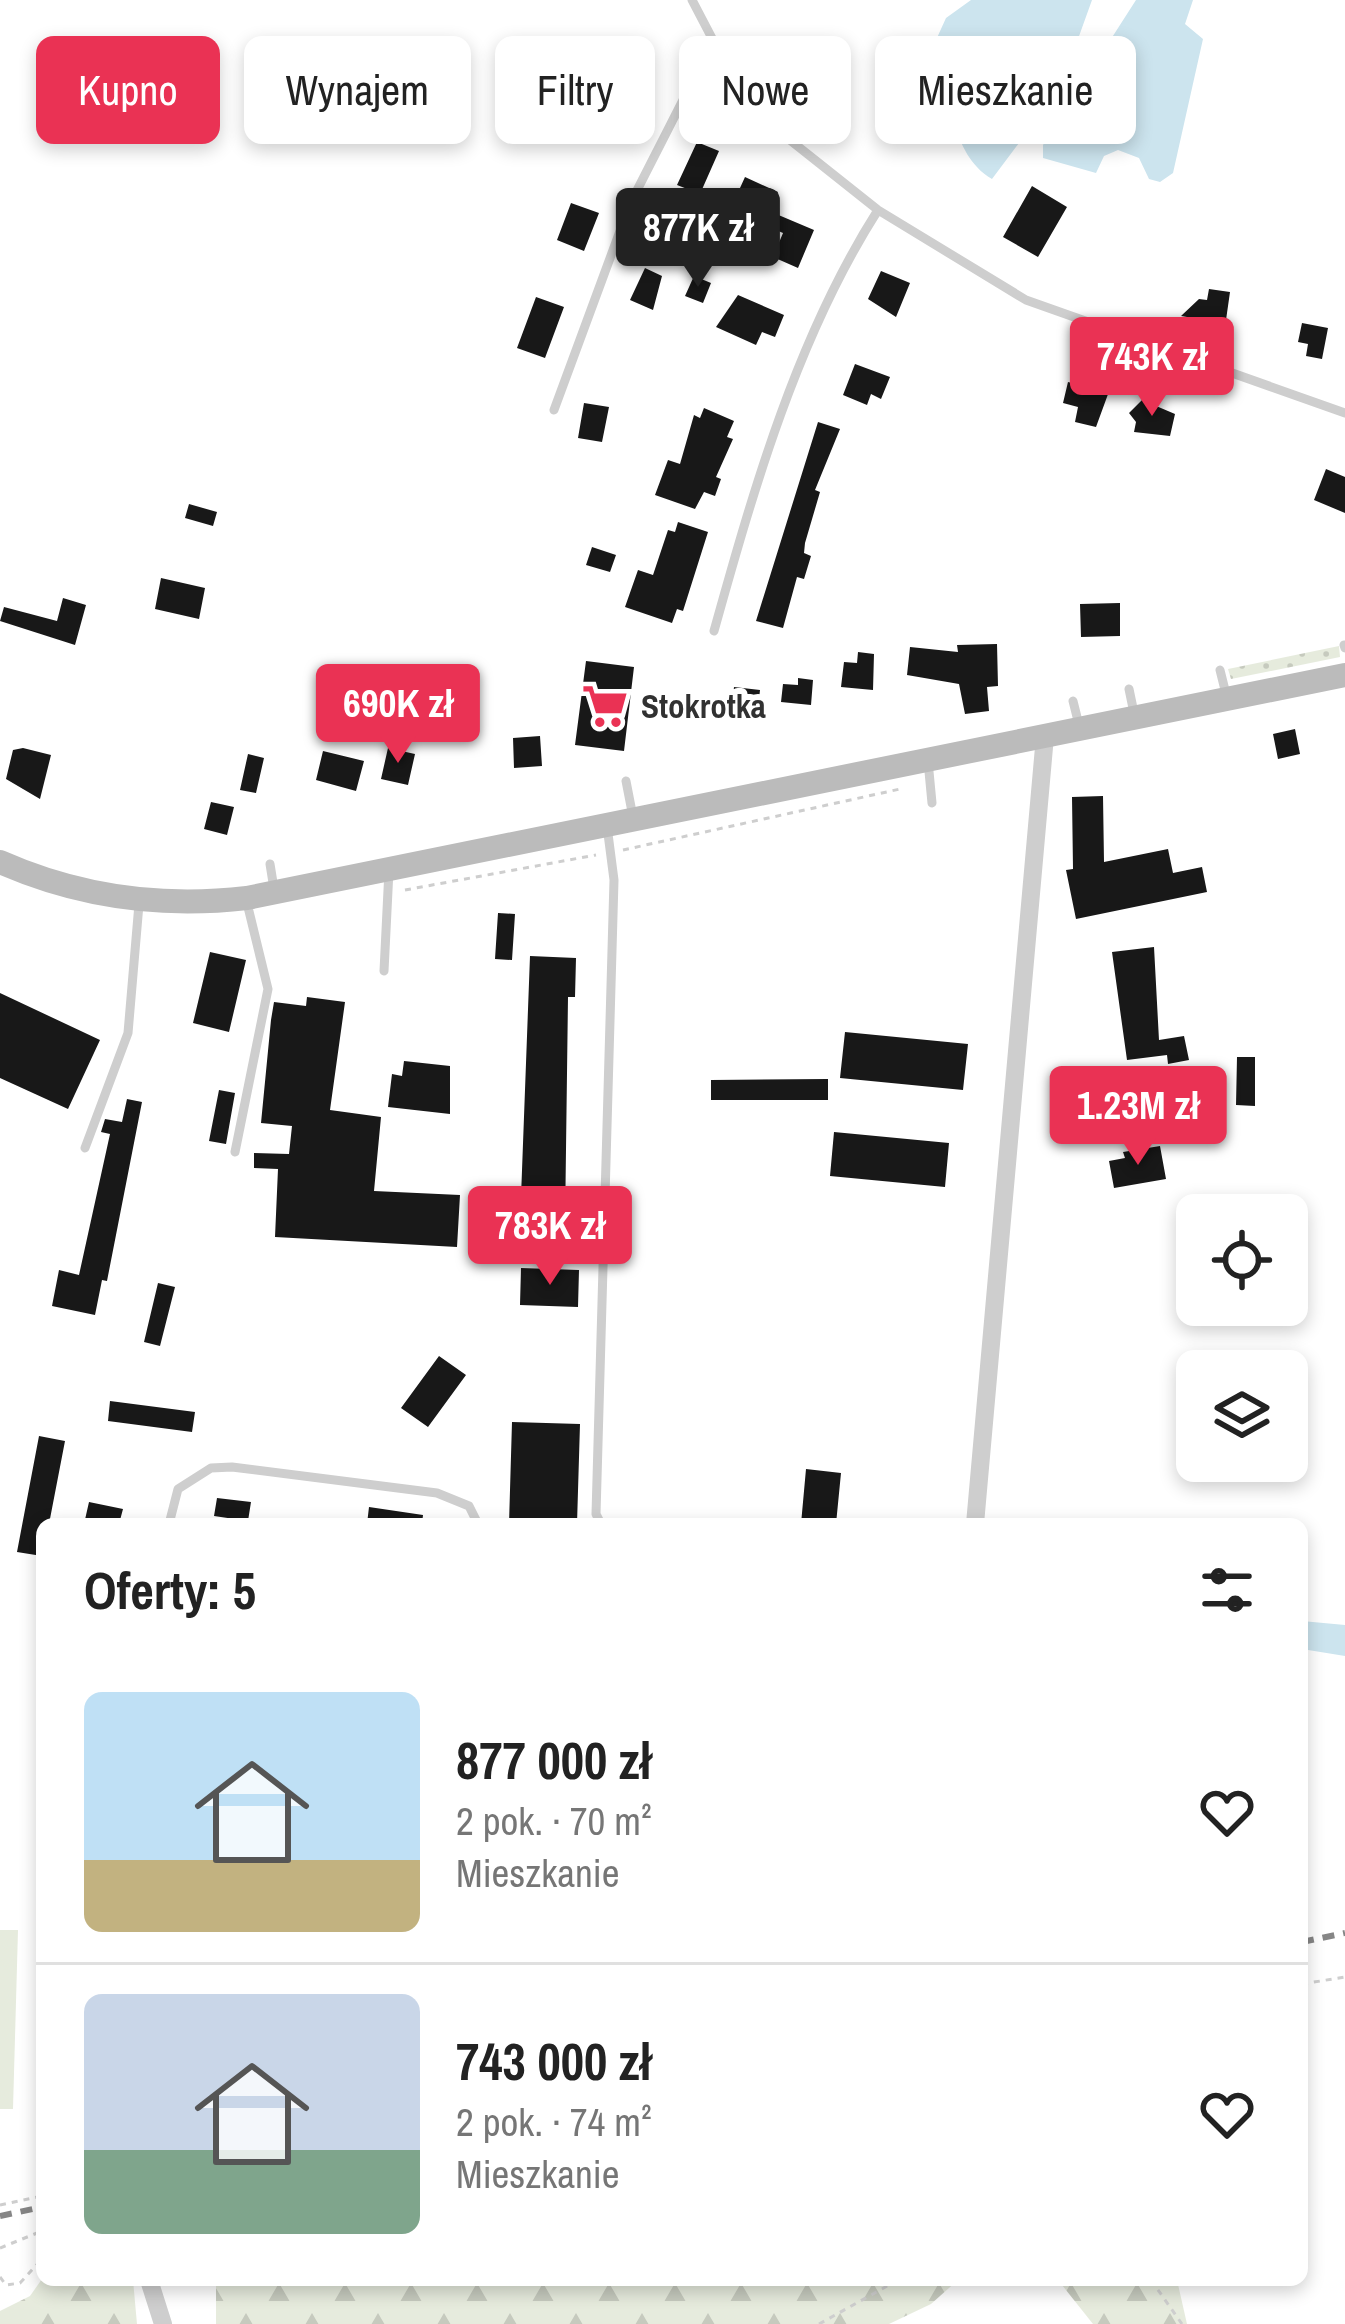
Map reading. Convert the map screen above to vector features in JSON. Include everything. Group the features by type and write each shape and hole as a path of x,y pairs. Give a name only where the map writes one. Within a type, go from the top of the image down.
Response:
{"main road":[{"path":"0,862 65,886 140,900 247,898 1345,675"}],"street":[{"path":"976,1518 1045,736"},
{"path":"150,2286 163,2324"}],"lane":[{"path":"692,0 711,36"},
{"path":"554,410 630,204 679,111"},
{"path":"791,144 878,210 1026,300 1345,413"},
{"path":"714,631 759,472 838,284 878,210"},
{"path":"1220,670 1227,699"},
{"path":"1129,689 1136,718"},
{"path":"1073,701 1080,729"},
{"path":"928,760 932,803"},
{"path":"626,782 634,821"},
{"path":"598,1518 614,880 607,826"},
{"path":"270,864 274,893"},
{"path":"384,971 389,870"},
{"path":"235,1152 268,989 247,898"},
{"path":"86,1148 128,1034 140,900"},
{"path":"171,1518 178,1489 211,1468 232,1467 436,1493 470,1506 475,1518"}],"path":[{"path":"1308,1983 1345,1977"},
{"path":"0,2205 36,2197"},
{"path":"0,2248 36,2233"},
{"path":"0,2277 6,2284 20,2283 36,2266"},
{"path":"819,2324 887,2286"},
{"path":"1155,2286 1182,2324"}],"green space":[{"path":"1339,646 1340,657 1231,679 1228,669"},
{"path":"0,1930 18,1930 13,2109 0,2109"},
{"path":"37,2286 134,2286 137,2324 0,2324 0,2311 30,2296"},
{"path":"216,2286 951,2286 931,2304 889,2324 216,2324"},
{"path":"1063,2286 1178,2286 1187,2324 1093,2324"}],"water":[{"path":"971,0 1092,0 1079,36 938,36 946,18"},
{"path":"1136,0 1193,0 1185,24 1203,39 1173,173 1160,182 1149,179 1139,158 1118,150 1104,156 1096,173 1043,158 1044,144 1136,144 1136,36 1113,36"},
{"path":"962,144 1018,144 992,179 972,161"},
{"path":"1308,1622 1345,1625 1345,1656 1308,1650"}],"building":[{"path":"696,144 719,151 700,194 677,185"},
{"path":"745,177 778,192 769,211 814,230 798,268 773,257 783,233 730,210"},
{"path":"1032,186 1067,207 1038,257 1003,237"},
{"path":"571,203 599,213 584,251 557,240"},
{"path":"645,268 662,276 653,310 630,300"},
{"path":"881,271 910,283 896,317 868,299"},
{"path":"694,276 711,283 703,303 685,296"},
{"path":"1209,289 1230,292 1225,327 1208,330 1199,319 1181,316 1199,299 1207,300"},
{"path":"738,295 784,315 775,337 762,332 756,345 716,327"},
{"path":"536,297 564,307 545,358 517,348"},
{"path":"1302,323 1328,328 1322,359 1306,356 1308,344 1298,342"},
{"path":"855,364 890,377 881,399 871,394 867,405 843,395"},
{"path":"1096,371 1115,375 1096,427 1075,422 1078,407 1063,403 1068,382 1092,388"},
{"path":"1142,400 1175,414 1170,436 1134,432 1136,422 1129,413"},
{"path":"584,403 609,407 602,442 578,438"},
{"path":"704,408 734,421 727,437 733,439 716,477 721,479 715,496 704,492 695,509 655,495 668,460 680,464 694,415 700,418"},
{"path":"818,422 840,429 815,490 820,492 804,553 811,556 804,579 797,577 783,628 756,621"},
{"path":"1326,469 1345,477 1345,513 1314,500"},
{"path":"189,504 217,512 213,526 185,518"},
{"path":"678,522 708,532 683,611 677,609 672,623 625,607 638,570 653,575 668,530 675,532"},
{"path":"592,547 616,555 610,572 586,565"},
{"path":"161,578 205,588 199,619 155,609"},
{"path":"63,598 86,605 75,645 0,621 4,607 57,621"},
{"path":"1120,603 1120,636 1081,637 1080,604"},
{"path":"997,644 998,686 987,687 989,711 965,714 959,684 907,675 910,647 958,652 957,645"},
{"path":"858,652 874,654 873,690 841,687 844,662 857,663"},
{"name":"Stokrotka","path":"586,661 634,667 624,751 575,745"},
{"path":"798,678 813,680 811,705 781,702 783,684 798,685"},
{"path":"734,687 760,690 757,718 731,715"},
{"path":"1295,729 1300,754 1278,759 1273,734"},
{"path":"540,736 542,766 514,768 513,738"},
{"path":"388,748 415,754 408,785 381,779"},
{"path":"13,750 51,755 40,799 6,779"},
{"path":"323,751 364,761 356,791 316,780"},
{"path":"248,754 264,758 256,793 240,790"},
{"path":"1103,796 1104,862 1168,849 1173,873 1202,867 1207,892 1076,919 1066,870 1073,869 1072,797"},
{"path":"211,802 234,807 227,835 204,829"},
{"path":"498,913 515,914 512,960 495,959"},
{"path":"1154,947 1159,1040 1184,1036 1189,1060 1168,1064 1167,1055 1127,1060 1112,952"},
{"path":"210,952 246,960 229,1032 193,1023"},
{"path":"530,956 576,958 575,997 568,997 565,1225 520,1224"},
{"path":"0,993 100,1040 68,1109 0,1078"},
{"path":"307,997 345,1002 330,1110 381,1117 374,1191 460,1195 457,1247 275,1237 278,1169 254,1168 254,1153 289,1154 292,1126 261,1123 271,1020 274,1002 306,1006"},
{"path":"845,1032 968,1044 963,1090 840,1078"},
{"path":"1237,1057 1255,1057 1255,1106 1236,1105"},
{"path":"404,1061 450,1066 450,1114 388,1107 392,1074 402,1076"},
{"path":"828,1079 828,1100 711,1100 711,1080"},
{"path":"219,1090 235,1093 226,1144 209,1141"},
{"path":"127,1099 142,1102 107,1281 102,1280 95,1315 52,1306 59,1270 79,1275 110,1134 101,1132 105,1119 122,1122"},
{"path":"1214,1105 1218,1125 1167,1133 1164,1114"},
{"path":"834,1132 949,1143 945,1187 830,1176"},
{"path":"1160,1146 1166,1179 1114,1188 1109,1161 1125,1158 1123,1152"},
{"path":"521,1268 579,1270 578,1307 520,1305"},
{"path":"158,1283 175,1287 160,1346 144,1342"},
{"path":"439,1356 466,1375 428,1427 401,1408"},
{"path":"110,1401 195,1412 192,1432 108,1421"},
{"path":"512,1422 580,1424 577,1518 509,1518"},
{"path":"39,1436 65,1441 50,1518 36,1518 36,1555 17,1552"},
{"path":"806,1469 841,1473 837,1518 802,1518"},
{"path":"217,1498 251,1502 248,1518 214,1516"},
{"path":"89,1502 123,1509 121,1518 85,1518"},
{"path":"369,1507 423,1515 423,1518 368,1518"}],"railway":[{"path":"1308,1941 1345,1933"},
{"path":"0,2216 36,2208"}],"place":[{"name":"Stokrotka","path":"605,706"}]}
